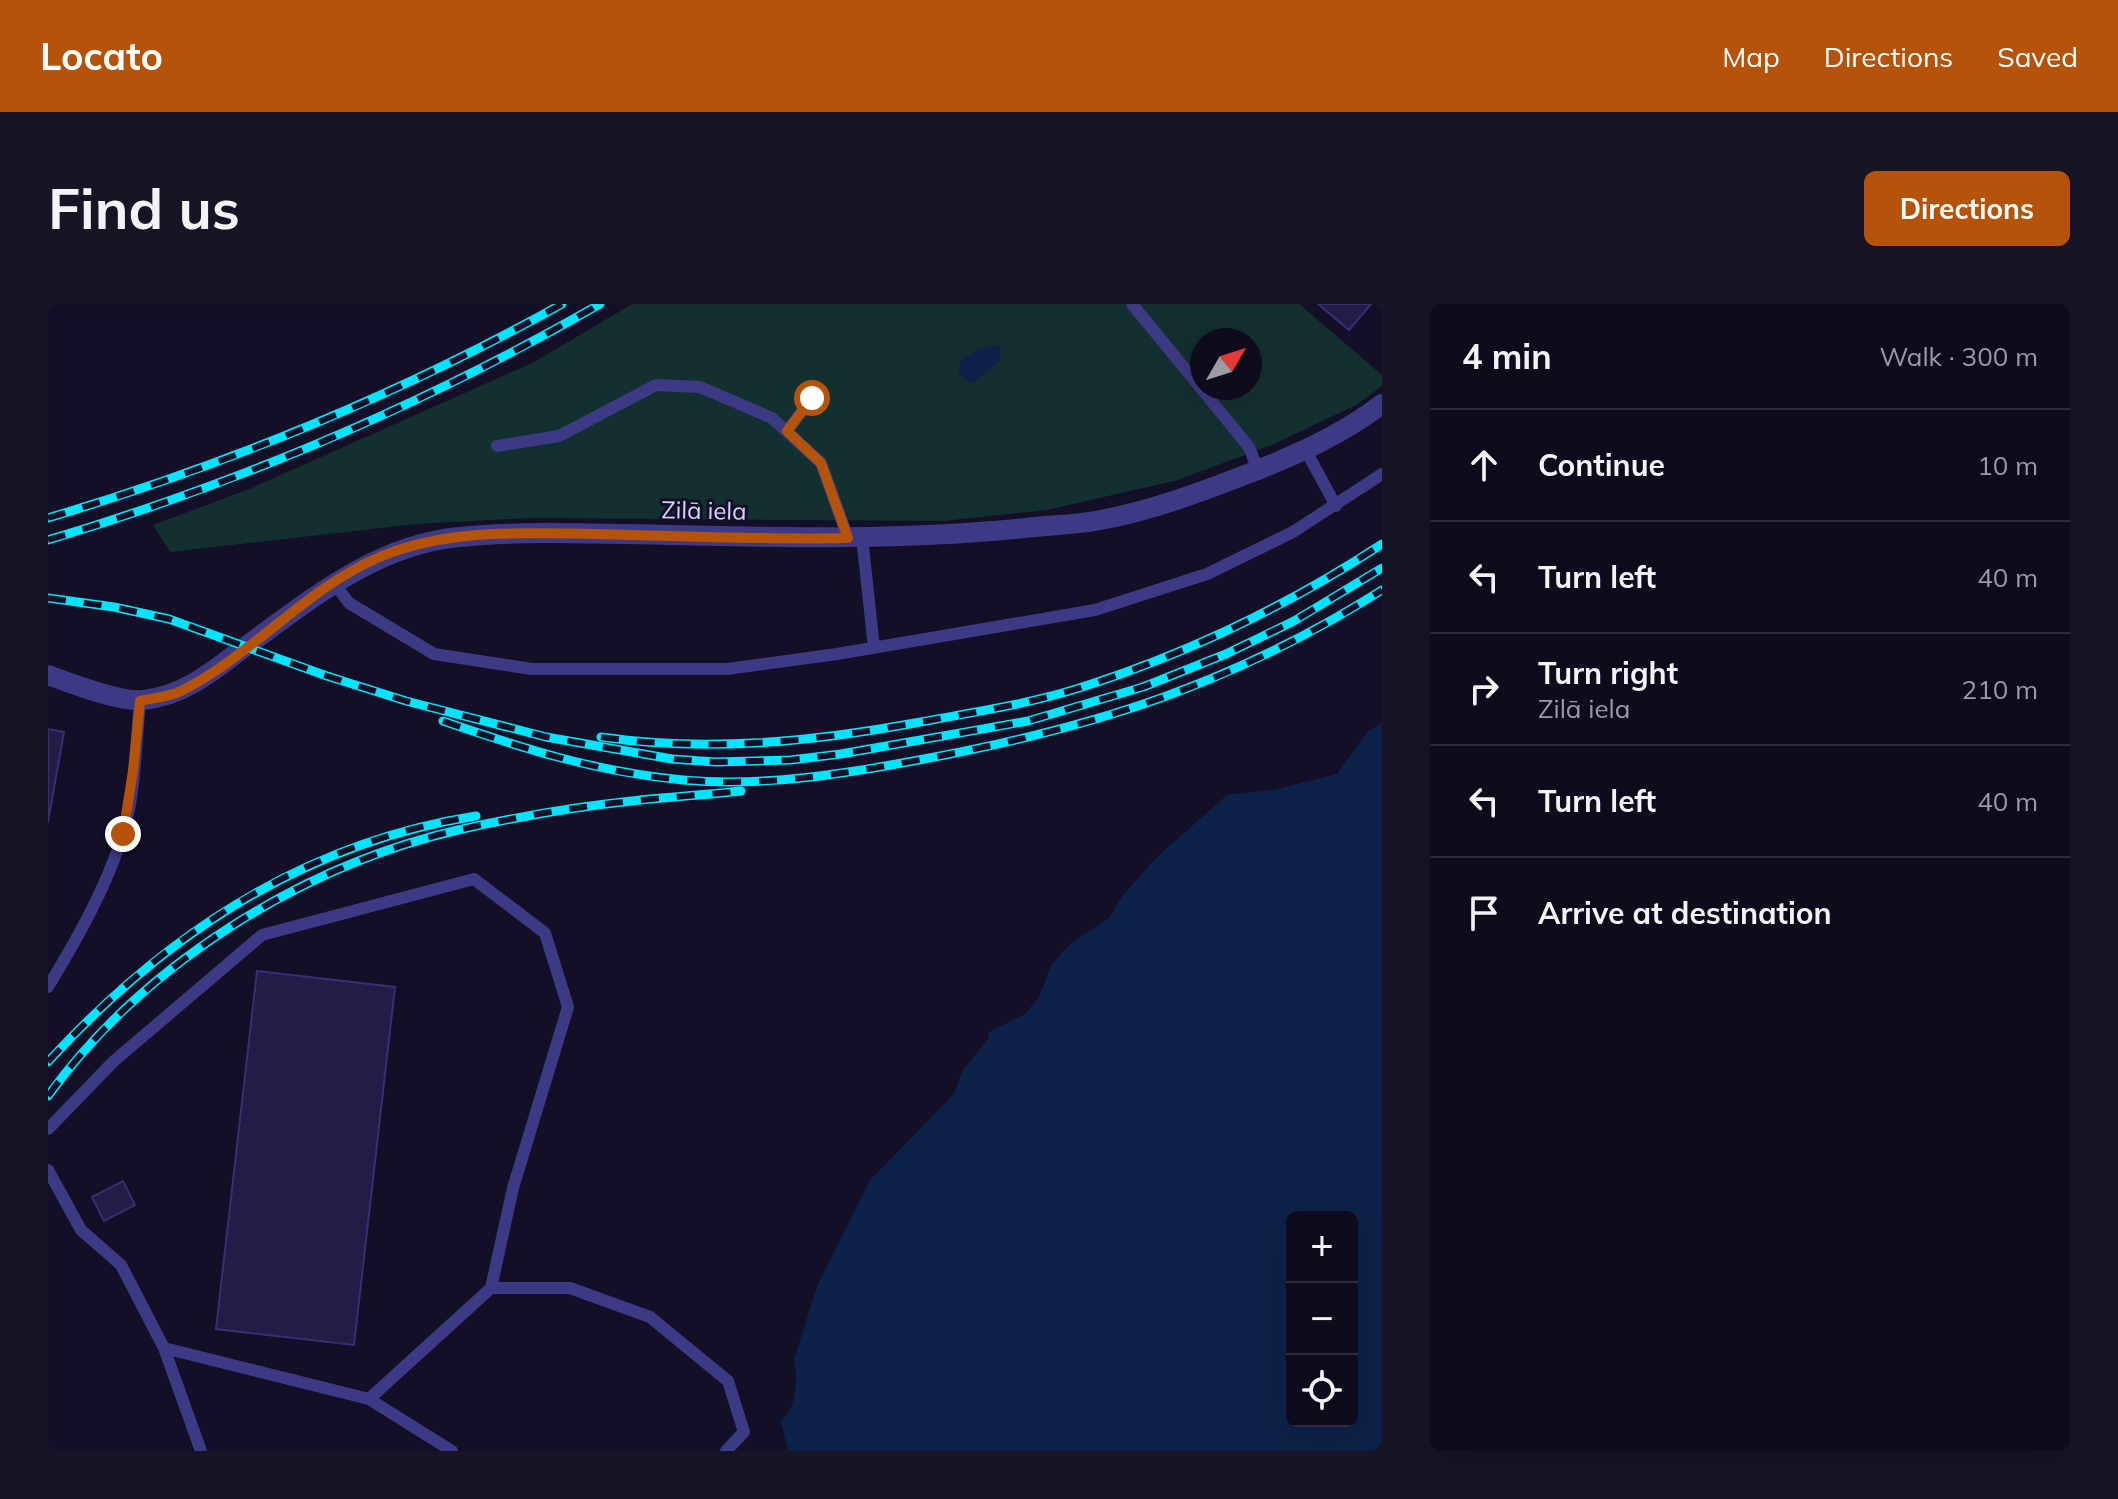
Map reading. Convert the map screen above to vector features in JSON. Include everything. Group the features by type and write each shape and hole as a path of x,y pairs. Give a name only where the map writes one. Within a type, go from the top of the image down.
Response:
{"street":[{"name":"Zilā iela","path":"48,675 140,701 178,693 334,583 382,556 456,537 546,533 855,537 957,535 1096,521 1201,492 1258,470 1366,417 1382,404"}],"lane":[{"path":"1132,304 1249,447 1258,470"},
{"path":"497,446 559,436 656,385 700,387 772,418 821,463 855,537 874,648"},
{"path":"787,431 812,398"},
{"path":"1305,449 1336,506"},
{"path":"334,583 349,603 434,654 532,669 727,669 874,648 1095,610 1207,574 1293,532 1382,474"},
{"path":"48,987 89,919 123,834 140,701"},
{"path":"48,1129 114,1061 262,935 474,879 545,933 568,1007 513,1188 491,1288 369,1399"},
{"path":"48,1170 81,1230 121,1265 164,1348 201,1451"},
{"path":"491,1288 570,1288 650,1317 728,1381 744,1432 726,1451"},
{"path":"164,1348 369,1399 452,1451"}],"green space":[{"path":"632,304 1299,304 1382,375 1382,386 1356,405 1274,444 1178,480 1047,510 944,521 531,518 416,524 170,552 153,525 252,488 534,362"}],"water":[{"path":"999,345 1000,361 973,383 964,379 959,372 960,360 980,349"},
{"path":"1382,723 1382,1451 788,1451 781,1421 793,1401 796,1384 794,1359 818,1284 870,1180 954,1094 963,1070 988,1039 989,1032 1025,1014 1039,997 1052,964 1070,944 1110,917 1122,896 1158,856 1227,795 1273,790 1337,774 1368,731"}],"building":[{"path":"1318,304 1371,304 1349,330"},
{"path":"48,729 64,732 48,822"},
{"path":"257,971 395,987 354,1345 216,1329"},
{"path":"123,1181 135,1205 104,1221 92,1197"}],"railway":[{"path":"48,518 181,475 311,425 438,369 562,304"},
{"path":"48,540 191,493 331,438 467,375 600,304"},
{"path":"601,737 680,744 798,740 876,730 1036,700 1117,676 1195,645 1272,609 1382,544"},
{"path":"48,598 114,607 169,619 406,701 546,737 672,759 716,762 791,760 841,754 1028,721 1143,687 1226,654 1294,621 1382,568"},
{"path":"443,721 561,758 651,776 744,782 834,774 987,746 1162,698 1272,652 1382,590"},
{"path":"48,1096 86,1048 130,1004 178,964 230,927 284,895 341,868 399,846 502,821 610,803 741,791"},
{"path":"48,1062 139,974 189,935 241,902 295,872 352,848 413,829 476,816"}],"route":[{"path":"123,834 140,701 178,693 334,583 382,556 456,537 546,533 848,538 821,463 787,431 812,398"}]}
